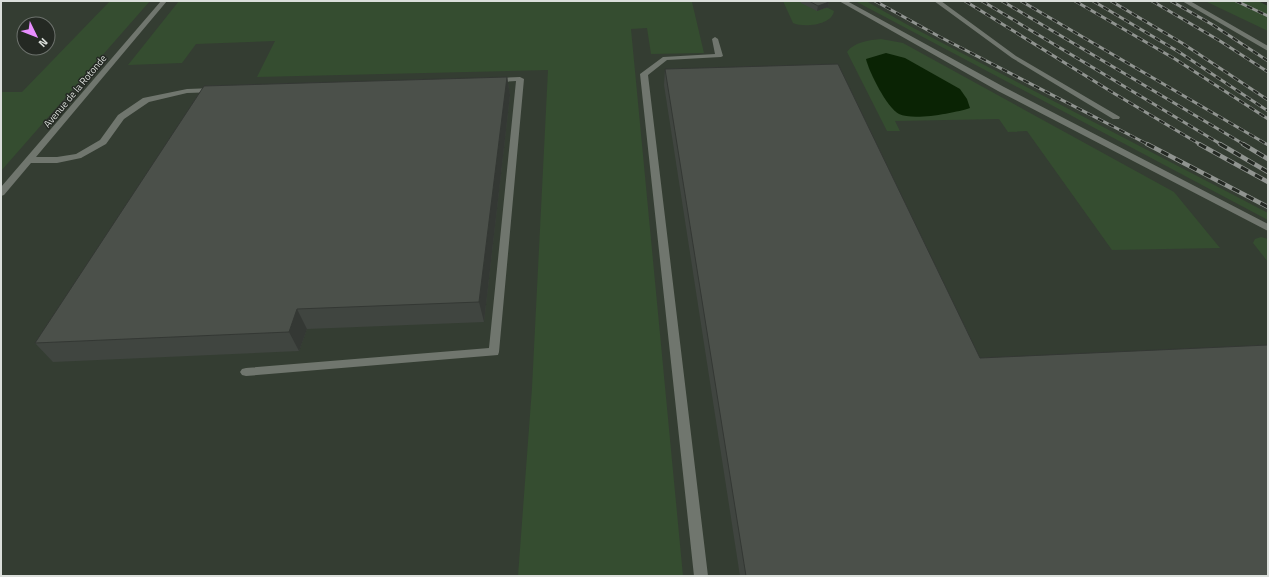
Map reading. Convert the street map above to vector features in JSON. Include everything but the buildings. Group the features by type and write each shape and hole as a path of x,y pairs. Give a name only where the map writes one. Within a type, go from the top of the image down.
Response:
{"street":[{"name":"Avenue de la Rotonde","path":"1,193 164,1"},
{"path":"842,1 1001,89 1268,228"},
{"path":"937,1 1014,57 1116,117"},
{"path":"1184,1 1268,49"},
{"path":"701,576 644,74 665,58 719,56 715,38"},
{"path":"246,372 494,352 520,79 489,80"},
{"path":"29,160 57,160 78,156 102,142 121,117 146,100 188,91 227,90"}],"shaded area":[{"path":"1,1 1258,1 1268,6 1268,576 1,576"},
{"path":"110,1 150,1 1,171 1,92 22,92"},
{"path":"179,1 724,1 692,2 704,53 651,54 647,28 631,29 683,576 518,576 532,388 548,70 257,77 275,41 196,44 182,63 128,65"},
{"path":"783,1 809,3 834,11 832,16 823,22 810,25 798,24 793,23"},
{"path":"855,1 866,1 906,24 1268,213 1268,220"},
{"path":"1205,1 1258,1 1268,6 1268,31"},
{"path":"881,39 903,43 1174,192 1220,248 1112,250 1027,131 1008,132 999,119 895,121 900,131 887,131 847,52 858,44"},
{"path":"886,53 905,58 960,89 967,99 970,108 945,114 914,117 899,114 889,105 884,97 875,81 866,59"},
{"path":"1261,237 1268,239 1268,262 1253,243 1255,239"}],"railway":[{"path":"875,1 940,37 1149,145"},
{"path":"965,1 1115,94 1201,145"},
{"path":"982,1 1222,145"},
{"path":"1002,1 1245,145"},
{"path":"1021,1 1268,145"},
{"path":"1075,1 1175,59 1268,119"},
{"path":"1093,1 1179,52 1268,111"},
{"path":"1111,1 1182,43 1268,100"},
{"path":"1152,1 1220,41 1268,72"},
{"path":"1171,1 1213,25 1268,61"},
{"path":"1236,1 1268,16"},
{"path":"1147,144 1268,207"},
{"path":"1199,144 1268,182"},
{"path":"1220,144 1268,172"},
{"path":"1243,144 1268,159"}]}
